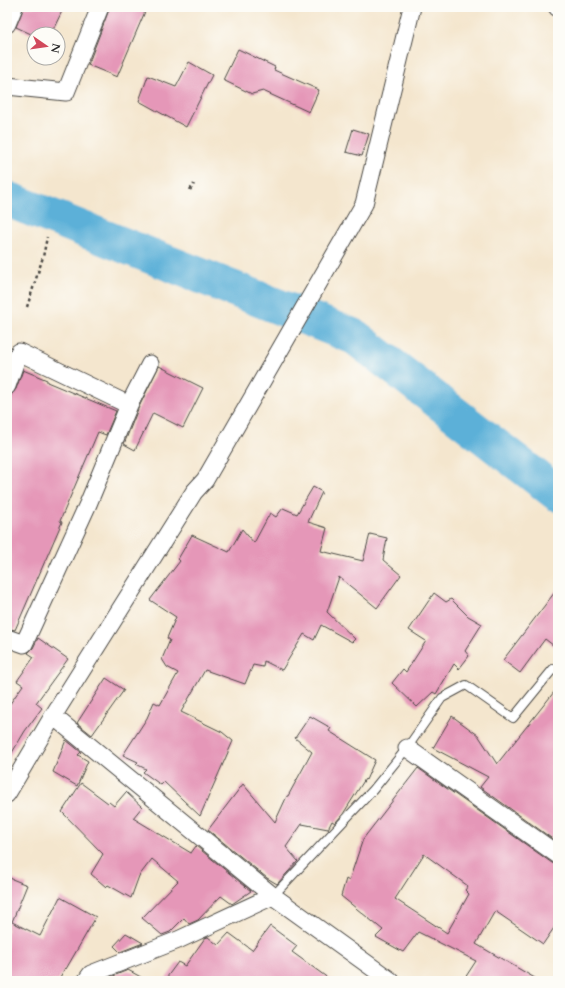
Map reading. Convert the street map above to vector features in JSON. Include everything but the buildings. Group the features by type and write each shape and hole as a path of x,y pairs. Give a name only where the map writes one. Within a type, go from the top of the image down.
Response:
{"street":[{"path":"7,24 14,7"},
{"path":"7,86 66,92 100,7"},
{"path":"7,794 53,716 194,492 205,480 364,204 412,7"},
{"path":"7,386 20,352 129,405"},
{"path":"7,638 24,644 88,504 129,405 150,364"},
{"path":"53,716 272,896 391,981"},
{"path":"407,748 558,855"},
{"path":"86,981 91,974 178,940 272,896"}],"lane":[{"path":"272,896 373,790 407,748 442,698 466,685 513,718 553,669"}],"path":[{"path":"190,190 194,184"},
{"path":"27,307 43,257 47,237"}],"waterway":[{"path":"7,199 355,337 558,494"}]}
